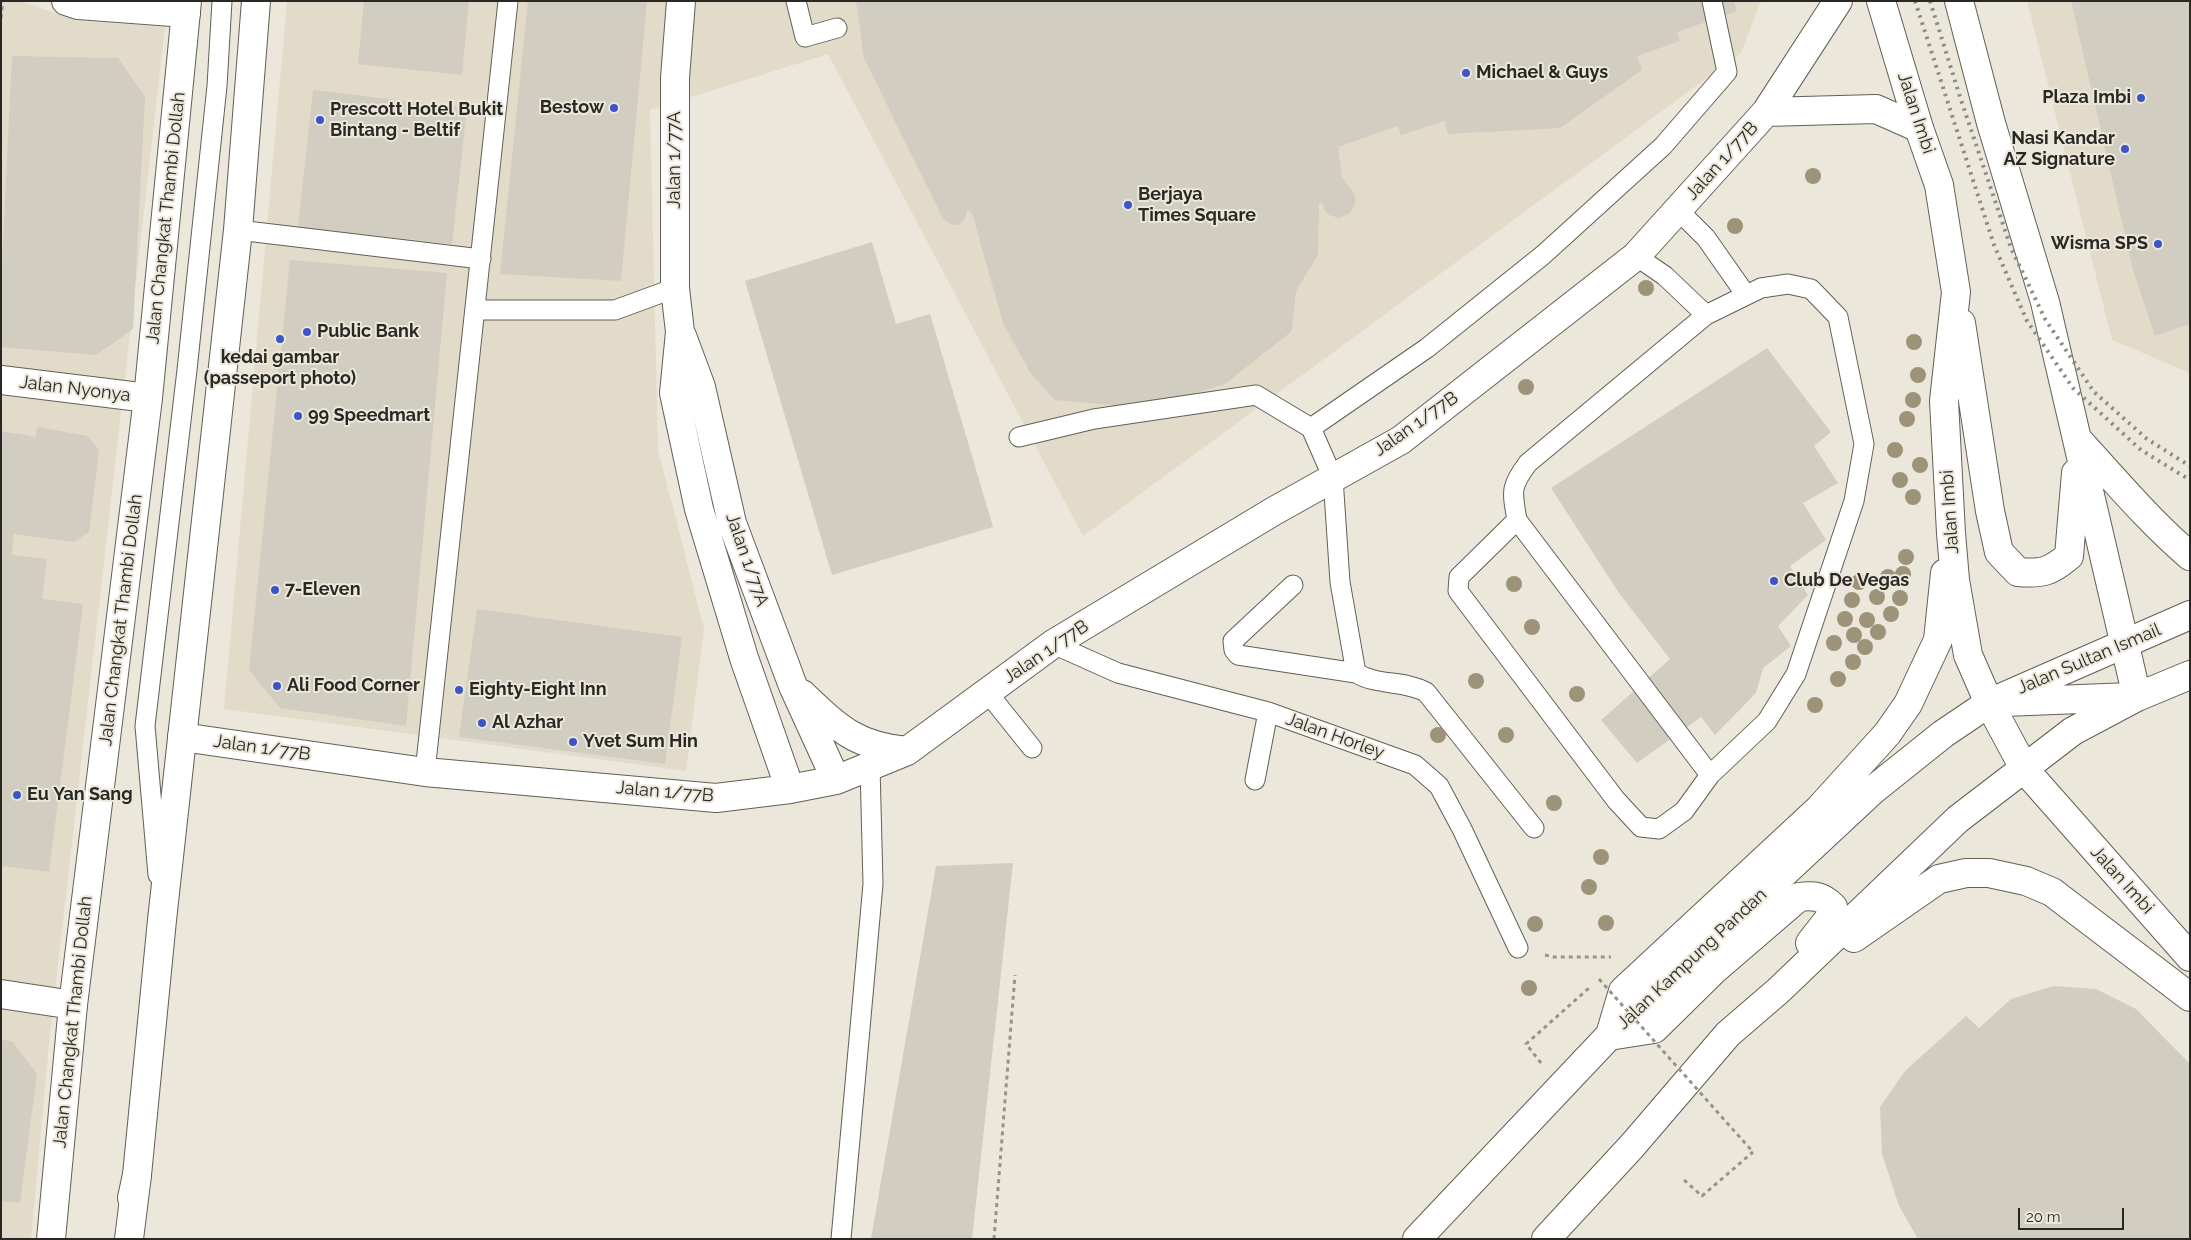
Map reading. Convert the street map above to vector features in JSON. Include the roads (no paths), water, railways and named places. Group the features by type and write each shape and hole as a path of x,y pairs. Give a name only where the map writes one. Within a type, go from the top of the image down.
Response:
{"street":[{"path":"66,1 78,5 187,7"},
{"path":"129,1239 238,230 256,1"},
{"name":"Jalan 1/77A","path":"681,1 675,78 675,288 680,332 674,393 700,509 744,658 790,789"},
{"name":"Jalan 1/77B","path":"182,737 425,772 716,798 790,789 836,780 907,751 1053,644 1274,511 1401,440 1636,256 1766,112 1838,1"},
{"name":"Jalan Imbi","path":"1881,1 1919,128 1939,185 1956,292 1944,401 1950,520 1956,580 1968,655 1989,703 2025,770 2190,957"},
{"path":"1959,1 1990,123 2045,302 2137,697"},
{"name":"Jalan Changkat Thambi Dollah","path":"51,1239 73,1005 148,398 187,7"},
{"name":"Jalan 1/77B","path":"1766,112 1876,109 1919,128"},
{"path":"1956,292 1990,511 1999,552 2018,572 2037,573 2053,570 2069,556 2077,439"},
{"name":"Jalan 1/77A","path":"680,332 702,387 732,523 793,686 836,780"},
{"name":"Jalan Nyonya","path":"1,380 148,398"},
{"path":"2077,439 2112,476 2140,510 2190,556"},
{"path":"1546,1239 1632,1146 1832,915 1833,907 1824,898 1813,895 1799,897 1713,971 1654,1029 1609,1036 1623,990 1819,809 1887,734 1908,704 1938,640 1950,520"},
{"name":"Jalan Sultan Ismail","path":"1989,703 2190,615"},
{"path":"1728,1034 1778,991 1958,819 2073,732 2137,697 2190,675"},
{"path":"793,686 839,728 853,737 866,744 885,749 907,751"},
{"path":"1989,703 2137,697"},
{"name":"Jalan Kampung Pandan","path":"1417,1239 1609,1036 1873,790 1943,734 1989,703"},
{"path":"1778,991 1939,879 1966,873 1989,873 2026,881 2052,892 2190,997"},
{"path":"1,994 73,1005"},
{"path":"124,1239 137,1175"}],"lane":[{"path":"162,920 144,726 191,331 217,86 222,1"},
{"path":"425,772 508,1"},
{"path":"796,1 805,37 837,28"},
{"path":"1311,428 1427,348 1520,274 1663,146 1727,72 1712,1"},
{"path":"1678,210 1706,238 1746,295"},
{"path":"238,230 480,259"},
{"path":"1636,256 1665,276 1706,315"},
{"path":"1516,520 1459,577 1458,591 1616,800 1641,827 1652,830 1659,829 1684,811 1710,775 1767,721 1796,674 1854,501 1864,444 1838,317 1811,289 1788,284 1761,288 1706,315 1528,463 1515,479 1513,496 1516,520 1710,775"},
{"path":"475,310 615,310 675,288"},
{"path":"1019,437 1094,419 1256,395 1311,428 1333,478 1340,582 1356,674"},
{"path":"1293,584 1233,641 1234,650 1238,655 1356,674 1368,680 1411,687 1426,692 1534,828"},
{"name":"Jalan Horley","path":"1053,644 1118,674 1268,712 1415,766 1439,786 1462,829 1518,948"},
{"path":"987,692 1032,748"},
{"path":"1255,780 1268,712"},
{"path":"841,1239 873,884 870,766"}],"railway":[{"path":"1915,1 1994,245 2027,321 2073,388 2141,450 2190,480"},
{"path":"1930,1 2011,248 2045,319 2094,392 2147,439 2190,466"}],"place":[{"name":"Michael & Guys","path":"1466,73"},
{"name":"Plaza Imbi","path":"2141,98"},
{"name":"Bestow","path":"614,108"},
{"name":"Prescott Hotel Bukit Bintang - Beltif","path":"320,120"},
{"name":"Nasi Kandar AZ Signature","path":"2125,149"},
{"name":"Berjaya Times Square","path":"1128,205"},
{"name":"Wisma SPS","path":"2158,244"},
{"name":"Public Bank","path":"307,332"},
{"name":"kedai gambar (passeport photo)","path":"280,339"},
{"name":"99 Speedmart","path":"298,416"},
{"name":"Club De Vegas","path":"1774,581"},
{"name":"7-Eleven","path":"275,590"},
{"name":"Ali Food Corner","path":"277,686"},
{"name":"Eighty-Eight Inn","path":"459,690"},
{"name":"Al Azhar","path":"482,723"},
{"name":"Yvet Sum Hin","path":"573,742"},
{"name":"Eu Yan Sang","path":"17,795"}]}
